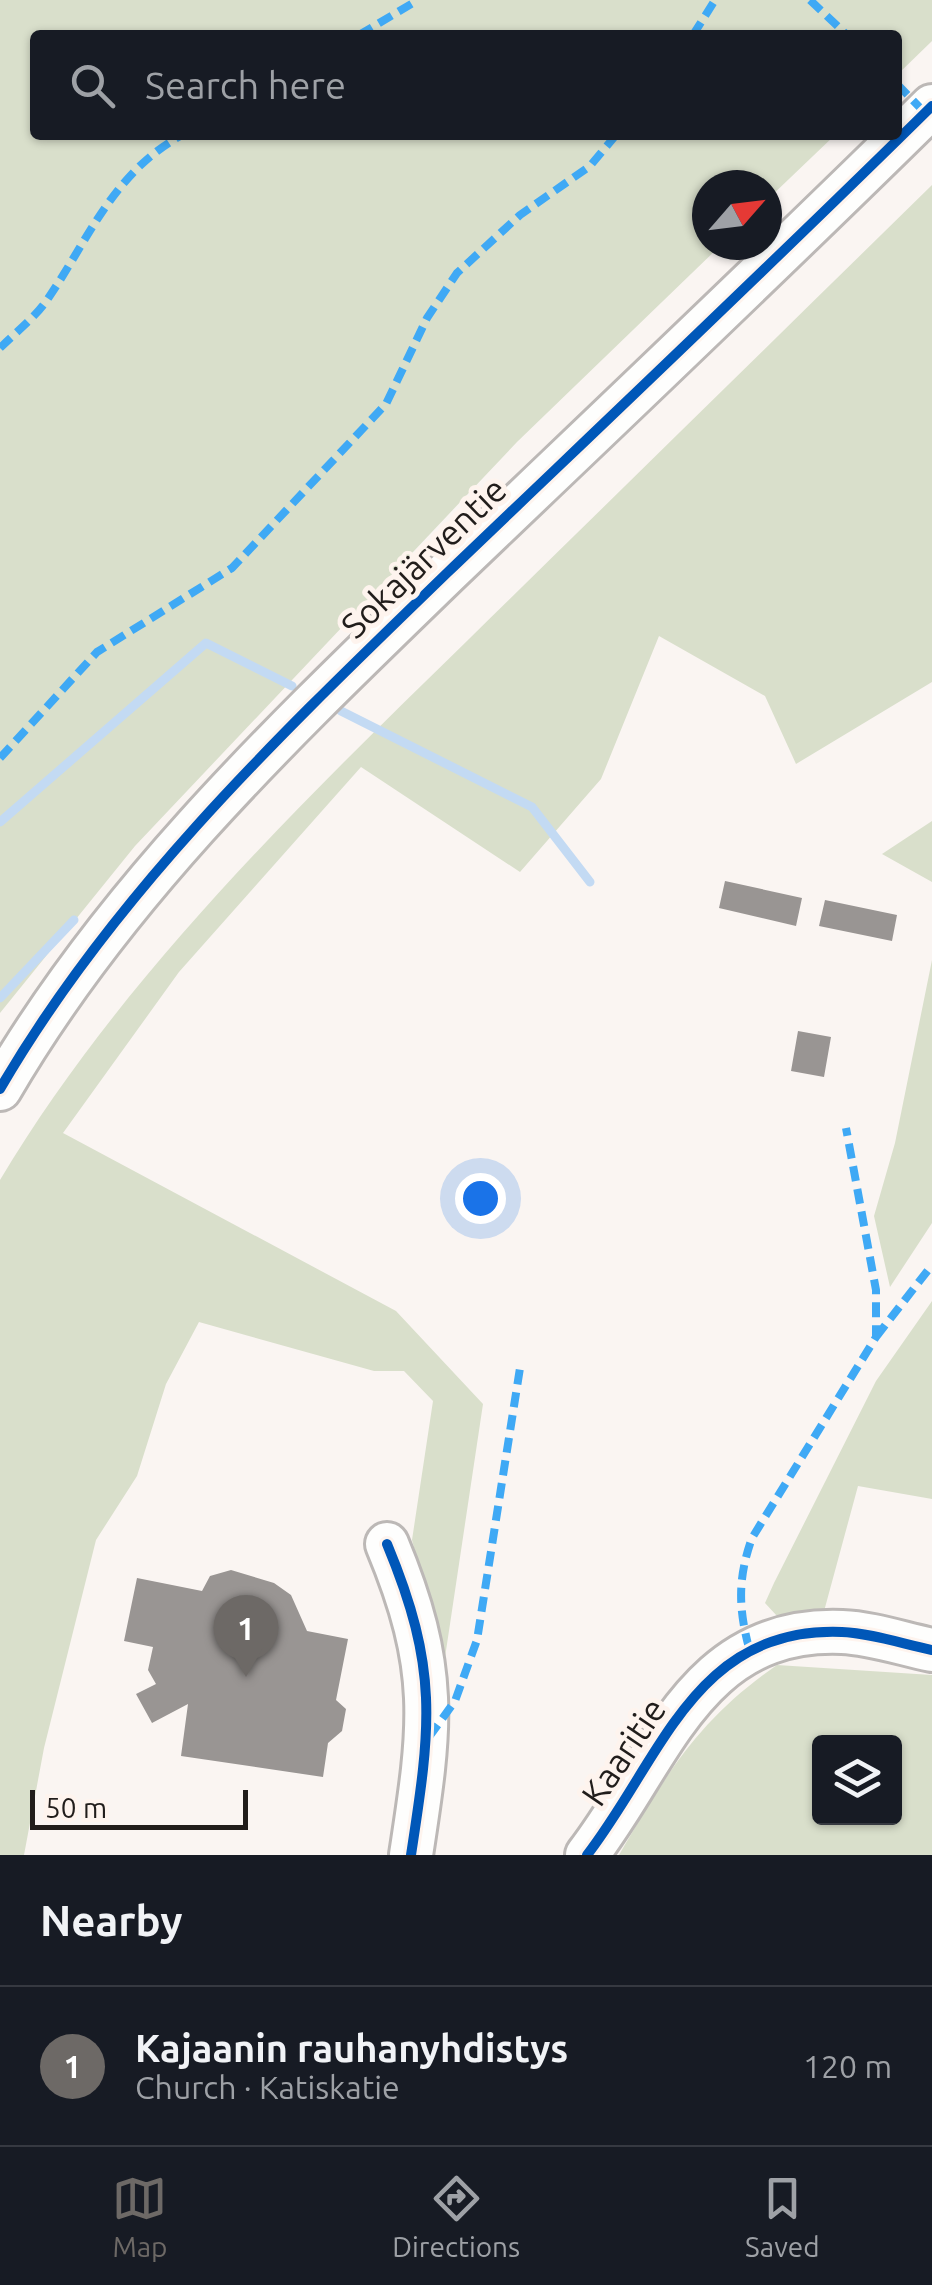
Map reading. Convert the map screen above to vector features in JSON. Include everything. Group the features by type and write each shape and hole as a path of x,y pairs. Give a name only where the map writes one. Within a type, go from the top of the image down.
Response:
{"street":[{"name":"Sokajärventie","path":"902,135 932,106"},
{"name":"Sokajärventie","path":"0,1090 39,1023 118,916 291,724 897,140"},
{"path":"387,1544 408,1596 428,1681 429,1737 412,1855"},
{"name":"Kaaritie","path":"588,1855 699,1689 749,1648 788,1636 846,1632 932,1650"}],"green space":[{"path":"0,0 932,0 932,41 902,70 902,30 30,30 30,140 830,140 782,186 782,170 692,170 692,260 705,260 517,442 135,846 0,1013"},
{"path":"932,185 932,682 796,764 765,696 659,636 601,779 520,872 361,767 179,972 63,1133 396,1311 483,1404 444,1664 412,1540 433,1401 404,1371 374,1371 199,1322 166,1384 137,1476 96,1540 44,1748 24,1855 0,1855 0,1180 101,1033 216,895 404,702"},
{"path":"932,821 932,882 882,854"},
{"path":"932,960 932,1223 890,1287 874,1216 895,1143"},
{"path":"932,1301 932,1499 858,1486 823,1615 777,1616 765,1603 774,1583 876,1381"},
{"path":"777,1665 932,1675 932,1855 619,1855 686,1750 726,1706"}],"building":[{"path":"725,881 802,898 796,926 719,908"},
{"path":"825,900 897,915 892,941 819,926"},
{"path":"798,1031 831,1037 824,1077 791,1071"},
{"path":"231,1570 274,1583 291,1595 307,1631 348,1639 336,1700 346,1709 342,1731 328,1743 323,1777 181,1756 188,1704 152,1723 136,1694 156,1684 148,1670 153,1647 124,1641 137,1578 202,1591 210,1576"}],"waterway":[{"path":"0,822 206,643 292,686"},
{"path":"341,711 532,807 590,882"},
{"path":"0,998 74,920"}],"marked path":[{"path":"367,30 418,0"},
{"path":"696,30 715,0"},
{"path":"810,0 842,30"},
{"path":"902,89 929,117"},
{"path":"0,348 44,304 121,187 158,150 174,140"},
{"path":"0,758 97,652 232,568 386,404 427,318 457,273 520,215 590,166 612,140"},
{"path":"749,1648 741,1592 752,1538 876,1337 876,1290 846,1128"},
{"path":"876,1337 932,1265"},
{"path":"429,1737 455,1701 477,1640 520,1368"}],"cycle path":[{"path":"902,135 932,106"},
{"path":"0,1089 95,947 149,880 265,753 897,140"},
{"path":"387,1544 416,1627 426,1698 423,1769 411,1855"},
{"path":"587,1855 688,1705 716,1674 751,1651 792,1636 842,1632 932,1650"}],"place":[{"name":"Kajaanin rauhanyhdistys","path":"246,1677"}]}
